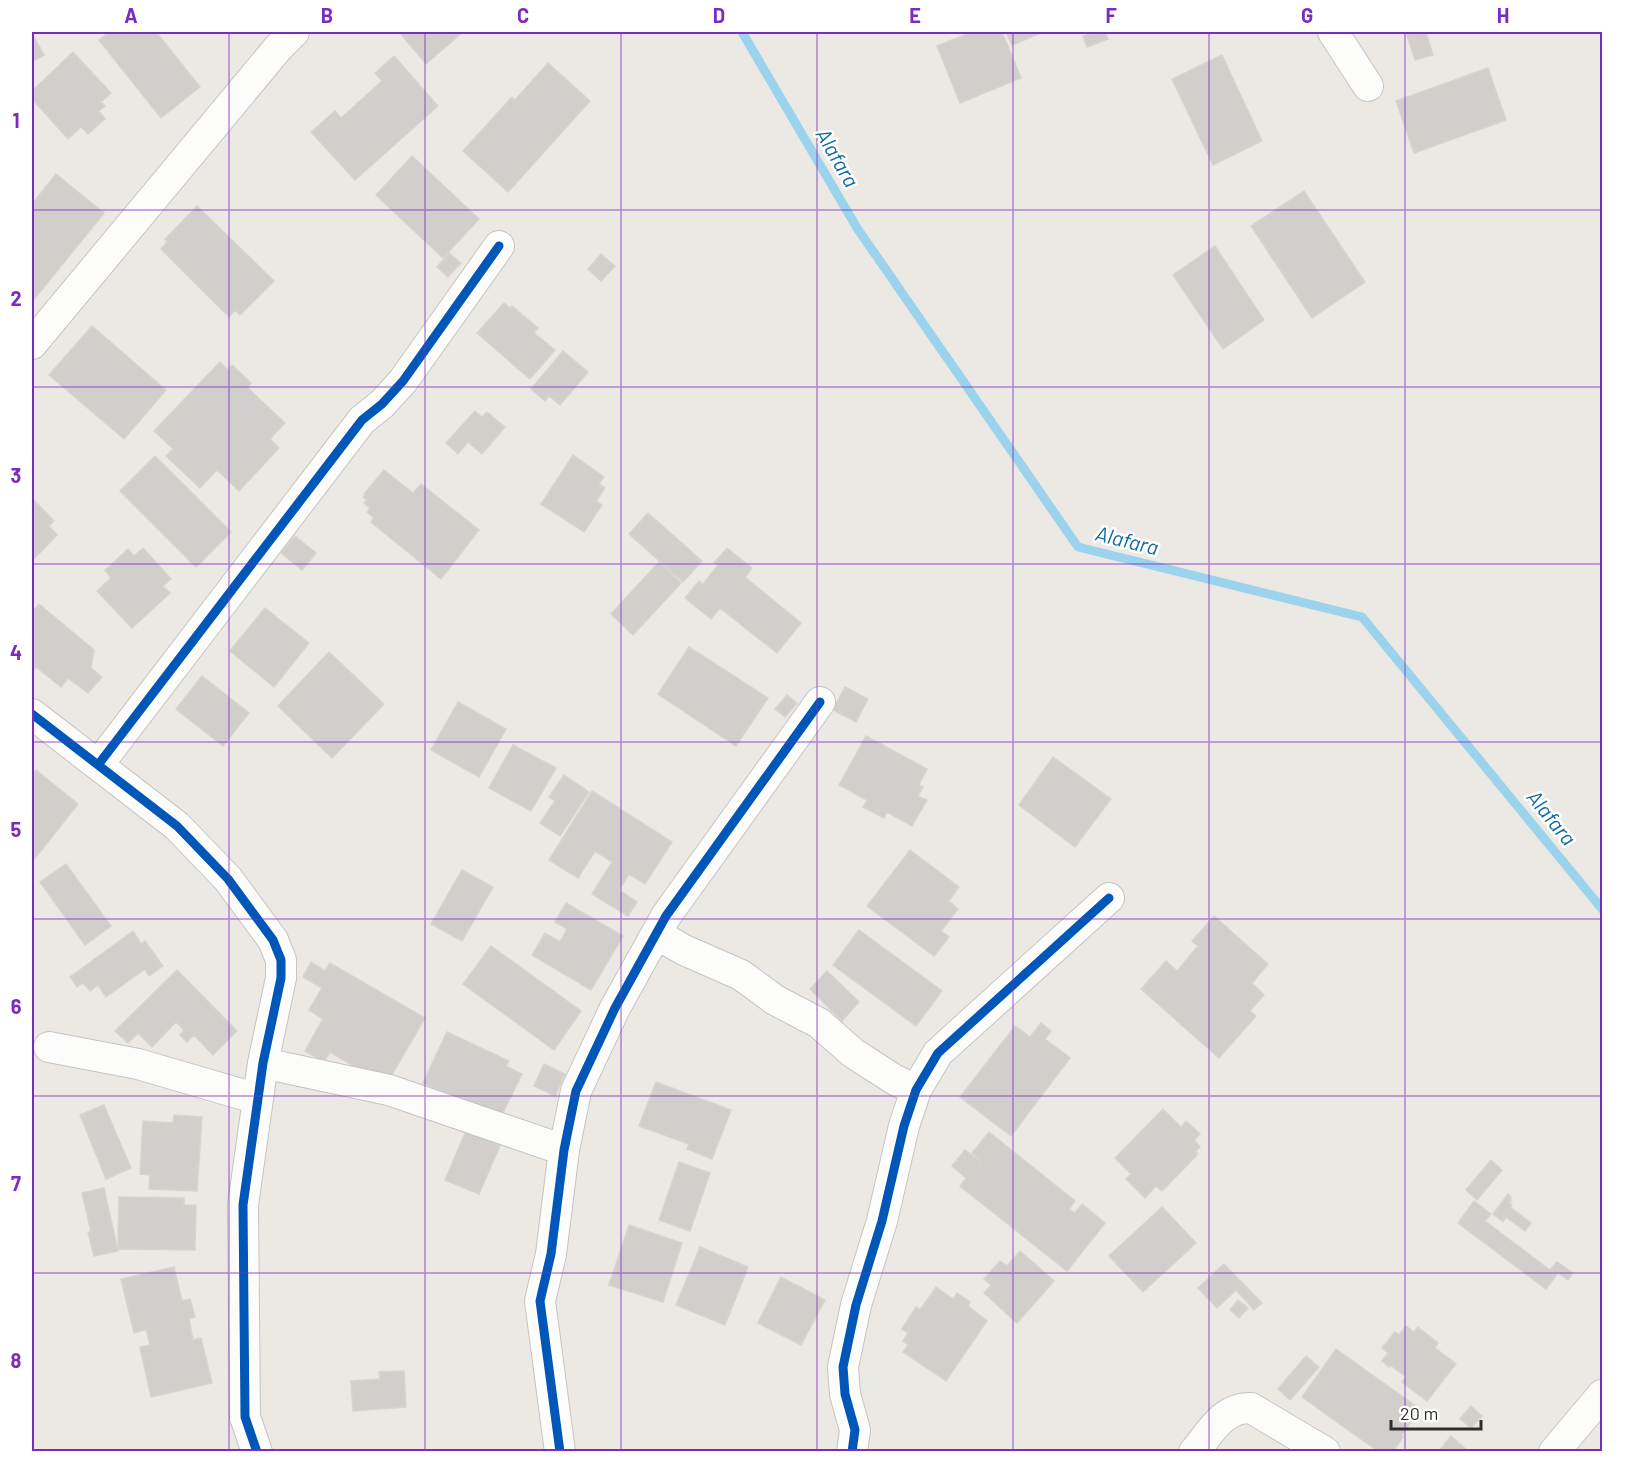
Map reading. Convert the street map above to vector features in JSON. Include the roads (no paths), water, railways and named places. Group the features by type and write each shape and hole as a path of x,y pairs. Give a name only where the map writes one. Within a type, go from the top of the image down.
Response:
{"street":[{"path":"32,344 278,48 294,32"},
{"path":"1333,32 1368,86"},
{"path":"98,765 362,420 382,404 403,381 499,246"},
{"path":"560,1452 540,1301 551,1254 564,1149 576,1091 615,1008 666,916 820,702"},
{"path":"32,714 177,826 228,879 273,940 281,960 281,978 263,1064 243,1206 245,1417 257,1452"},
{"path":"852,1452 855,1430 846,1394 843,1367 856,1305 882,1221 904,1126 916,1090 938,1053 1109,898"},
{"path":"656,934 684,950 741,975 775,1000 819,1023 861,1059 916,1090"},
{"path":"49,1047 138,1064 258,1099"},
{"path":"263,1064 389,1090 564,1149"},
{"path":"1554,1452 1602,1395"},
{"path":"1194,1452 1223,1416 1239,1408 1251,1408 1325,1452"}],"waterway":[{"name":"Alafara","path":"742,32 857,228 1078,547 1362,617 1602,909"}]}
